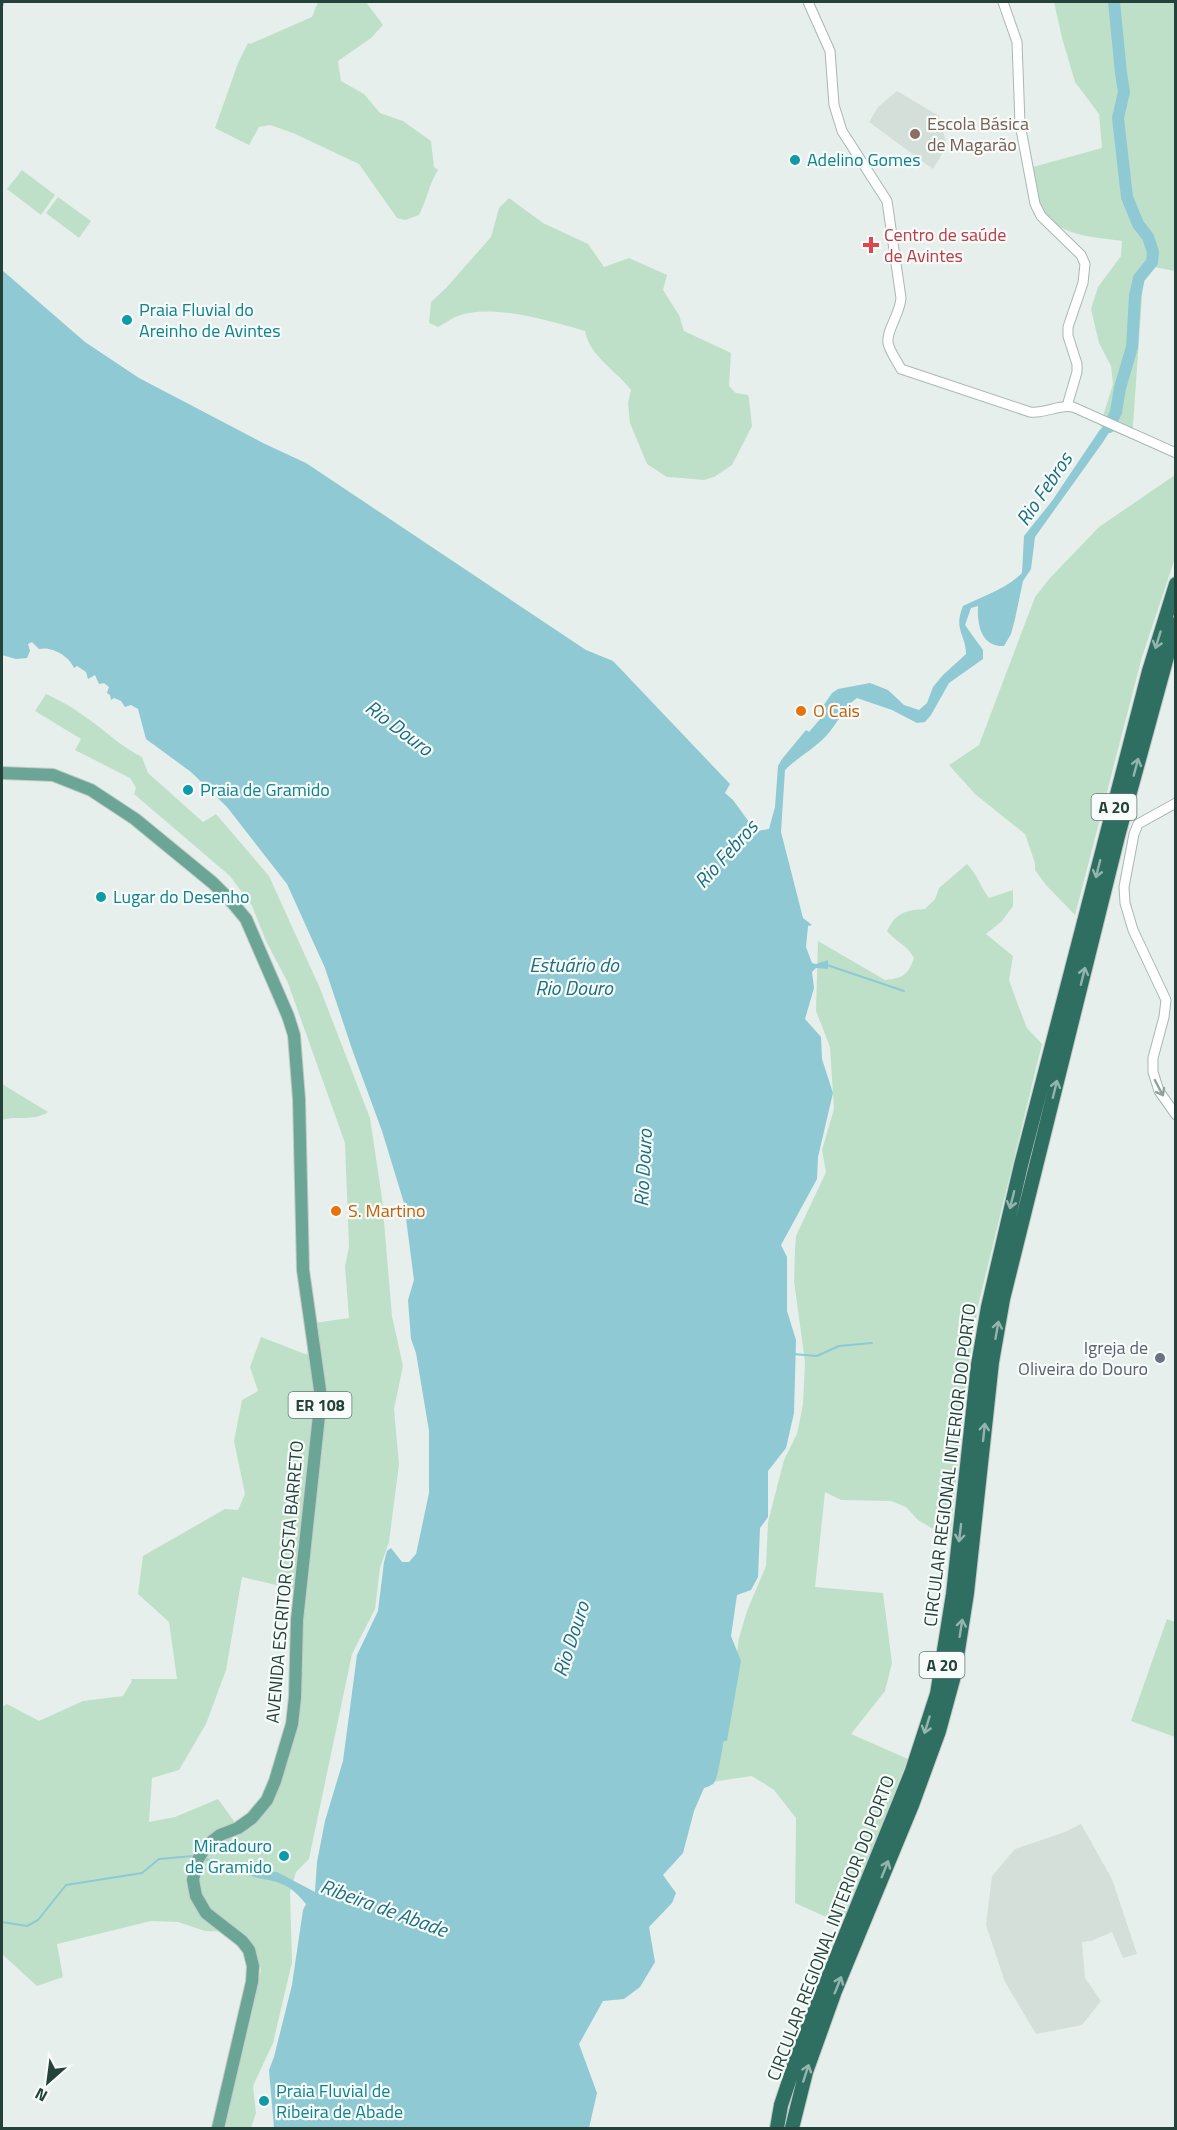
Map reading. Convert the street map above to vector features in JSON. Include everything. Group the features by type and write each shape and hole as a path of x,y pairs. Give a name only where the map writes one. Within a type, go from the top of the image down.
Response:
{"highway":[{"name":"CIRCULAR REGIONAL INTERIOR DO PORTO","path":"1063,1032 1149,671 1176,584"},
{"name":"CIRCULAR REGIONAL INTERIOR DO PORTO","path":"792,2128 806,2072 836,1991 912,1805 939,1731 954,1676 967,1593 973,1475 988,1307 1176,624"},
{"name":"CIRCULAR REGIONAL INTERIOR DO PORTO","path":"777,2128 781,2105 802,2042 912,1771 937,1694 973,1475"}],"main road":[{"name":"AVENIDA ESCRITOR COSTA BARRETO","path":"2,773 53,775 91,790 135,819 213,883 246,919 294,1035 299,1099 303,1270 321,1397 297,1620 292,1724 267,1800 252,1818 238,1828 220,1835 206,1846 197,1861 195,1871 194,1889 200,1905 214,1921 242,1941 249,1950 253,1966 252,1982 218,2128"}],"street":[{"path":"808,2 828,45 832,64 834,105 842,131 887,201 901,298 888,342 901,369 1030,412 1067,406 1176,453"},
{"path":"1003,2 1017,42 1020,124 1035,204 1041,216 1081,255 1085,264 1083,283 1068,327 1077,372 1067,406"},
{"path":"1176,803 1138,824 1126,875 1124,896 1139,944 1166,1000 1153,1058 1153,1072 1156,1085 1176,1115"}],"shaded area":[{"name":"Escola Básica de Magarão","path":"897,91 939,116 947,146 933,169 869,122 878,107"},
{"path":"1081,1824 1112,1879 1137,1954 1123,1958 1112,1932 1091,1941 1082,1942 1085,1978 1101,2001 1082,2025 1036,2034 1005,1982 986,1925 992,1876 1015,1849 1065,1832"}],"green space":[{"path":"318,2 366,2 383,25 371,38 338,61 341,81 364,94 380,113 403,121 431,141 434,167 438,170 419,215 405,220 397,218 359,164 293,133 270,125 259,127 249,145 215,128 238,63 248,43 312,17"},
{"path":"1054,2 1175,2 1175,271 1154,267 1144,269 1132,439 1100,426 1113,384 1111,366 1099,343 1091,309 1098,287 1121,256 1122,241 1087,236 1063,229 1046,215 1037,191 1033,167 1102,148 1099,114 1075,82"},
{"path":"22,170 55,195 41,215 7,189"},
{"path":"58,197 91,221 79,238 46,213"},
{"path":"509,198 543,223 588,244 604,267 629,258 667,275 663,290 679,315 684,331 731,353 729,386 736,393 748,395 752,426 732,465 714,477 704,480 667,477 647,464 630,423 628,403 631,390 598,356 585,331 537,318 485,311 455,317 438,327 429,323 431,302 491,237 499,208"},
{"path":"1175,475 1175,558 1142,657 1075,915 1035,870 1035,863 1025,834 975,794 949,765 979,745 1035,597 1099,527"},
{"path":"46,694 80,713 142,757 148,773 203,822 216,814 269,876 319,986 370,1118 382,1198 392,1316 403,1366 394,1409 399,1464 389,1542 380,1568 375,1609 352,1654 309,1859 296,1872 290,1892 292,1962 273,2043 253,2086 256,2113 251,2128 223,2128 261,1970 257,1954 247,1938 238,1932 205,1931 178,1922 151,1921 57,1944 63,1977 37,1986 2,1954 2,1707 7,1704 39,1721 83,1701 123,1696 131,1679 177,1679 169,1622 138,1594 143,1556 225,1509 238,1510 245,1494 234,1441 242,1400 258,1391 250,1367 261,1337 305,1354 320,1353 314,1323 349,1318 345,1266 349,1247 345,1143 288,983 266,941 252,906 230,876 134,794 136,788 130,778 75,750 81,739 35,711","holes":["242,1577 297,1590 295,1719 251,1823 241,1831 218,1799 175,1817 149,1822 152,1778 179,1770 206,1724 226,1670"]},
{"path":"967,864 989,898 1013,890 1013,906 1002,921 986,934 1013,956 1009,980 1027,1028 1042,1044 978,1306 968,1367 950,1539 918,1520 906,1507 891,1501 841,1500 825,1492 815,1587 883,1593 892,1663 885,1691 851,1734 908,1759 845,1917 824,1916 795,1903 796,1818 774,1790 752,1776 712,1782 724,1742 739,1638 747,1611 766,1566 768,1522 784,1460 797,1434 803,1404 805,1362 794,1281 796,1236 826,1172 822,1150 834,1109 830,1047 816,1011 818,941 885,980 901,977 907,972 914,958 887,931 890,925 902,914 925,909 935,899 939,888"},
{"path":"2,1084 48,1112 37,1117 2,1120"},
{"path":"1167,1619 1175,1622 1175,1737 1131,1721"}],"water":[{"name":"Estuário do Rio Douro","path":"2,270 85,342 139,378 306,463 586,650 613,661 730,784 725,793 749,822 751,821 757,831 769,829 775,807 778,766 806,730 809,732 821,718 819,716 823,711 821,709 832,693 838,689 870,683 888,690 904,705 919,710 927,703 933,687 966,654 959,621 963,606 1002,588 1022,573 1024,536 1052,501 1099,431 1116,412 1110,431 1103,442 1035,537 1031,569 1023,581 1011,634 1004,646 990,643 985,639 978,620 978,606 971,608 965,625 983,650 983,659 949,683 925,722 917,723 892,710 857,698 852,701 826,736 785,770 781,832 803,918 812,925 808,926 806,947 812,963 828,960 828,969 816,968 812,972 814,988 805,1019 821,1037 822,1059 833,1093 818,1157 817,1179 781,1245 787,1257 787,1311 796,1340 794,1413 786,1448 768,1471 768,1517 760,1528 758,1577 751,1590 737,1595 731,1636 741,1661 727,1741 724,1741 715,1781 704,1788 694,1811 683,1853 663,1875 676,1893 672,1903 649,1927 655,1962 640,1987 624,1999 603,2001 579,2044 597,2093 589,2128 274,2128 269,2070 292,1985 303,1910 306,1904 289,1887 281,1883 246,1874 236,1869 277,1872 315,1892 317,1862 325,1821 343,1761 357,1655 378,1611 387,1551 391,1548 402,1562 409,1562 416,1554 429,1493 429,1431 416,1353 411,1339 408,1300 414,1280 404,1203 382,1131 325,968 287,884 227,807 191,772 146,739 138,709 131,705 125,707 121,701 114,698 111,700 107,693 109,687 104,683 99,684 95,675 88,679 86,672 77,666 74,668 60,653 44,648 39,649 32,642 28,644 30,651 27,658 16,659 2,655"}],"waterway":[{"path":"2,6 4,2"},
{"name":"Rio Febros","path":"1109,427 1116,412 1120,388 1132,347 1135,296 1139,278 1152,262 1153,252 1148,237 1138,224 1127,197 1118,118 1124,92 1114,2"},
{"path":"827,965 904,991"},
{"path":"793,1354 817,1356 839,1346 872,1343"},
{"name":"Ribeira de Abade","path":"2,1922 27,1926 38,1920 66,1885 142,1873 159,1859 193,1856"},
{"name":"Ribeira de Abade","path":"205,1859 239,1869"}],"place":[{"name":"Escola Básica de Magarão","path":"915,134"},
{"name":"Adelino Gomes","path":"795,160"},
{"name":"Centro de saúde de Avintes","path":"871,245"},
{"name":"Praia Fluvial do Areinho de Avintes","path":"127,320"},
{"name":"O Cais","path":"801,711"},
{"name":"Praia de Gramido","path":"188,790"},
{"name":"Lugar do Desenho","path":"101,897"},
{"name":"S. Martino","path":"336,1211"},
{"name":"Igreja de Oliveira do Douro","path":"1160,1358"},
{"name":"Miradouro de Gramido","path":"284,1856"},
{"name":"Praia Fluvial de Ribeira de Abade","path":"264,2101"}],"water label":[{"name":"Rio Douro","path":"399,728"},
{"name":"Rio Douro","path":"643,1168"},
{"name":"Rio Douro","path":"571,1639"}]}
